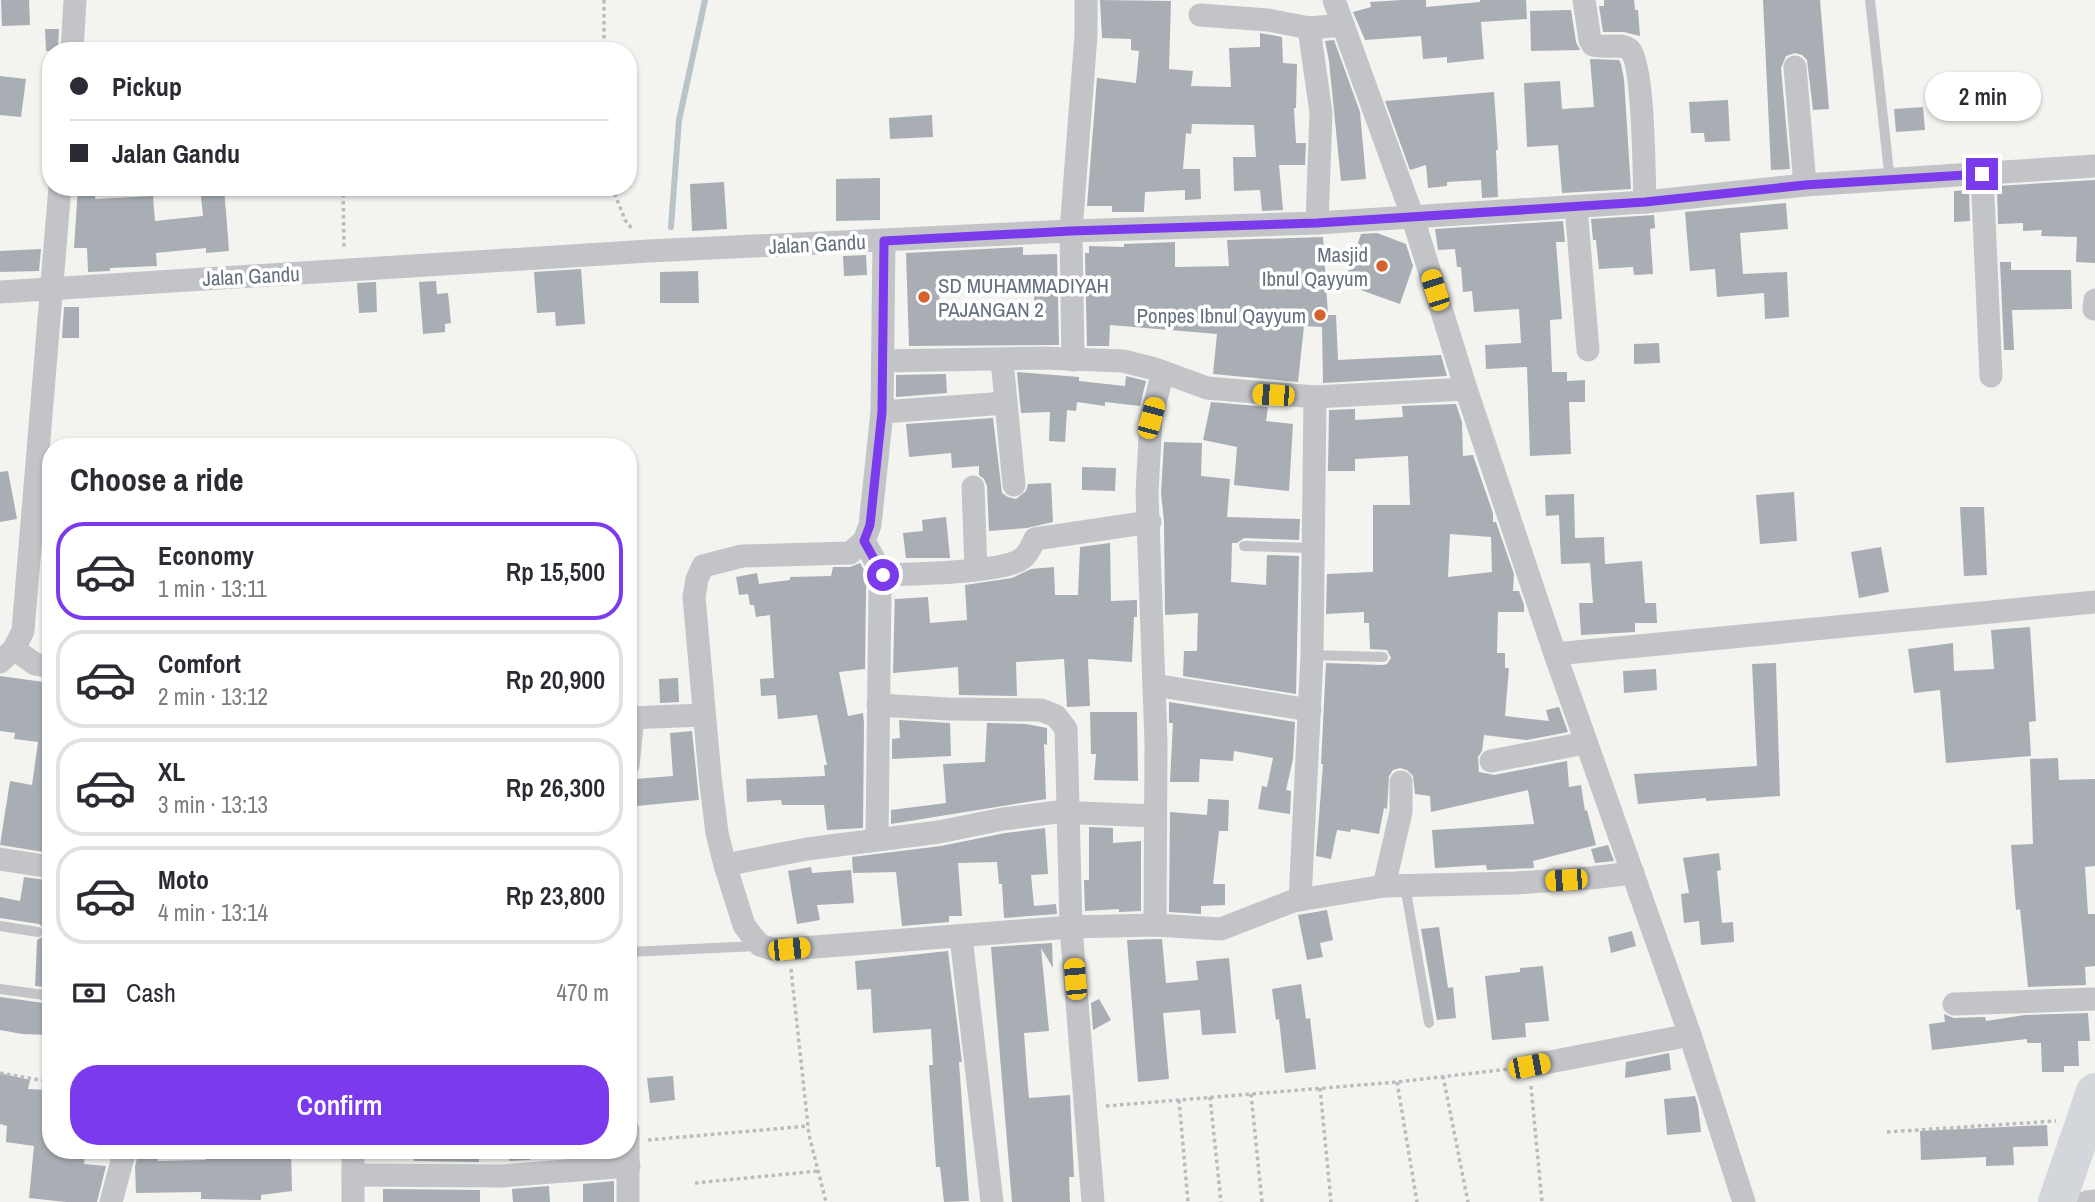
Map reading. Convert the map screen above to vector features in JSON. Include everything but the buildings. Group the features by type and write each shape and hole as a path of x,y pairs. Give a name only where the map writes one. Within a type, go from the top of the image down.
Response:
{"highway":[{"path":"2057,1202 2090,1106"}],"street":[{"path":"73,42 75,0"},
{"path":"1073,360 1071,231 1086,35 1086,0"},
{"path":"1584,0 1593,45 1625,47 1632,51 1635,60 1642,103 1645,202"},
{"path":"1340,1 1343,25 1412,215 1466,389 1555,654 1690,1035 1744,1202"},
{"path":"1200,15 1268,20 1309,28 1343,25"},
{"path":"1309,28 1321,113 1317,223"},
{"path":"1795,67 1805,185"},
{"name":"Jalan Gandu","path":"0,292 649,251 1071,231 1317,223 1645,202 1805,185 2095,166"},
{"path":"1982,174 1990,376"},
{"path":"42,665 7,655 23,631 59,196"},
{"path":"1576,207 1588,350"},
{"path":"884,241 882,412 870,525 864,541 850,553 742,556 703,566 696,579 694,597 717,833 744,925 760,946 789,949 1071,927 1154,925 1221,929 1266,910 1300,900 1395,886 1516,883 1633,873"},
{"path":"883,361 1002,361 1042,358 1124,361 1207,388 1315,397 1466,389"},
{"path":"1002,361 1014,485"},
{"path":"1154,925 1154,685 1147,493 1151,418 1163,372"},
{"path":"1300,900 1312,655 1315,397"},
{"path":"882,412 1006,403"},
{"path":"973,487 976,569"},
{"path":"883,575 1009,565 1025,557 1035,539 1150,522"},
{"path":"864,541 883,575 880,590 877,838"},
{"path":"1555,654 2095,602"},
{"path":"1154,685 1310,710"},
{"path":"878,705 1041,710 1056,716 1066,729 1066,813 1071,927 1093,1202"},
{"path":"637,718 704,715"},
{"path":"1491,761 1585,743"},
{"path":"1395,886 1401,782"},
{"path":"725,865 877,838 939,832 1003,820 1066,813 1155,816"},
{"path":"0,859 42,866"},
{"path":"961,937 992,1202"},
{"path":"1954,1004 2095,999"},
{"path":"1529,1066 1690,1035"},
{"path":"111,1202 123,1159"},
{"path":"353,1159 353,1202"},
{"path":"628,1202 629,1159"},
{"path":"353,1175 502,1176 629,1166"},
{"path":"2087,1202 2095,1201"}],"lane":[{"path":"1870,0 1890,181"},
{"path":"1244,546 1312,548"},
{"path":"1312,655 1383,657"},
{"path":"1395,886 1429,1023"},
{"path":"0,926 38,933"},
{"path":"637,952 760,946"},
{"path":"0,989 42,995"}],"path":[{"path":"604,0 604,42"},
{"path":"343,196 344,270"},
{"path":"616,196 625,220 649,251"},
{"path":"789,949 808,1126 825,1202"},
{"path":"1085,1108 1397,1082 1529,1066 1542,1202"},
{"path":"0,1073 42,1080"},
{"path":"1443,1076 1468,1202"},
{"path":"1397,1082 1417,1202"},
{"path":"1321,1088 1331,1202"},
{"path":"1251,1094 1262,1202"},
{"path":"1210,1097 1221,1202"},
{"path":"1179,1100 1188,1202"},
{"path":"1887,1132 2090,1106"},
{"path":"637,1141 808,1126"},
{"path":"695,1183 818,1171"}],"waterway":[{"path":"671,227 679,120 705,0"}],"place":[{"name":"Masjid Ibnul Qayyum","path":"1382,266"},
{"name":"SD MUHAMMADIYAH PAJANGAN 2","path":"924,297"},
{"name":"Ponpes Ibnul Qayyum","path":"1320,315"}],"route":[{"path":"883,575 864,541 870,525 882,412 884,241 1071,231 1317,223 1645,202 1805,185 1982,174"}]}
